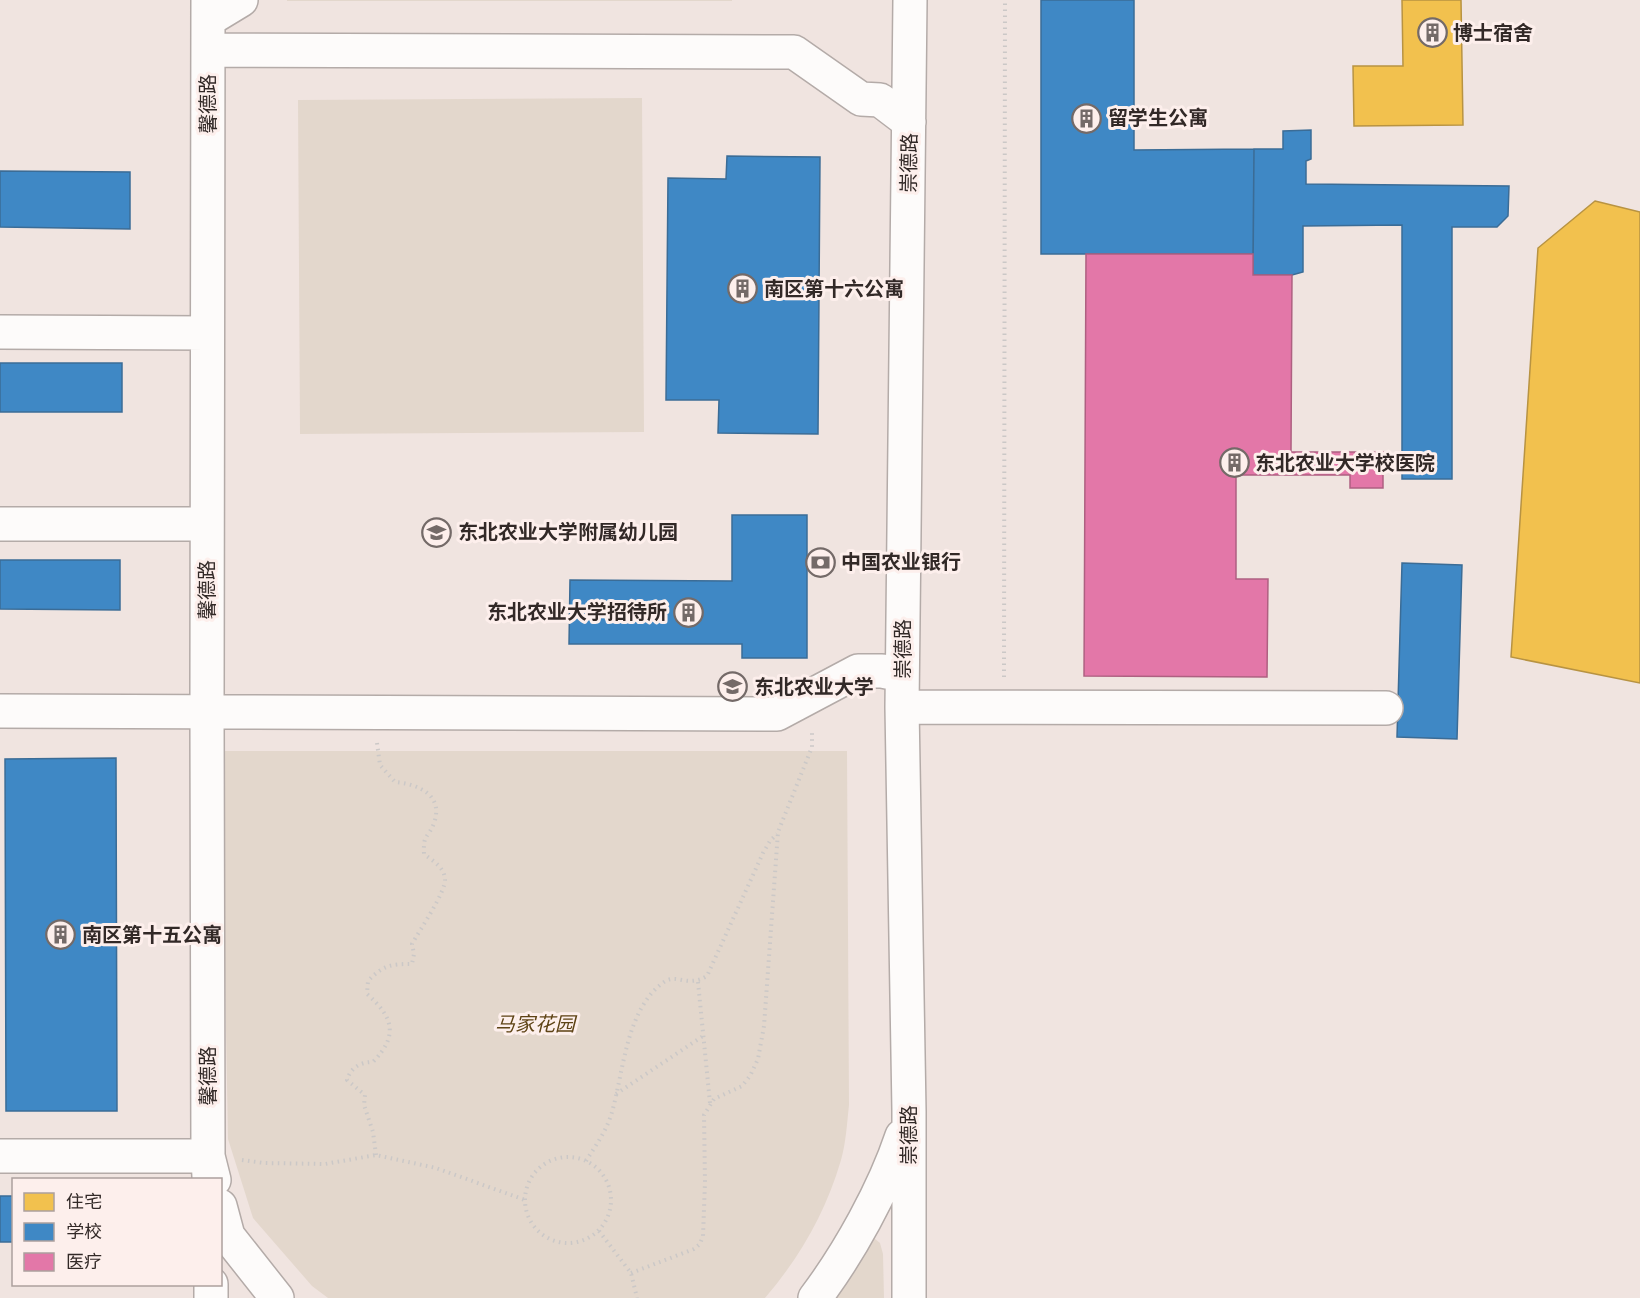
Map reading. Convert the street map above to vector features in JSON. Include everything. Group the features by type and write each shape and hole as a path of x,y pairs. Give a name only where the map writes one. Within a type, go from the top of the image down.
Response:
{"street":[{"path":"208,23 241,0"},
{"name":"崇德路","path":"909,1298 909,1111 902,675 910,0"},
{"path":"208,23 794,52 861,99 880,100 909,122"},
{"name":"馨德路","path":"208,23 207,712 210,1172"},
{"path":"0,332 207,333"},
{"path":"0,524 207,524"},
{"path":"0,711 777,714 858,671 882,671 902,675"},
{"path":"902,707 1386,708"},
{"path":"815,1298 835,1272 891,1169 909,1111"},
{"path":"0,1156 210,1172"},
{"path":"222,1214 228,1236 277,1298"}],"path":[{"path":"1004,706 1005,0"},
{"path":"586,1161 606,1129 622,1064 640,1007 653,990 667,980 698,982 707,976 764,853 778,832 812,747 813,695"},
{"path":"372,713 380,765 396,782 411,784 428,792 435,807 434,822 424,840 424,854 441,867 445,880 442,893 412,944 414,954 412,964 392,964 378,970 368,981 367,994 387,1016 391,1026 390,1037 383,1051 373,1062 364,1062 354,1068 347,1080 365,1095 364,1105 373,1132 376,1155"},
{"path":"631,1273 694,1249 700,1244 703,1236 704,1115 719,1095 742,1086 750,1076 758,1059 765,1026 778,832"},
{"path":"698,982 710,1104"},
{"path":"615,1095 703,1036"},
{"path":"210,1172 264,1163 325,1164 376,1155 436,1168 525,1200"},
{"path":"573,1157 598,1168 611,1192 611,1206 607,1220 599,1231 587,1239 573,1243 558,1242 545,1237 534,1227 527,1214 525,1200 527,1185 535,1172 546,1163 559,1158 573,1157"},
{"path":"599,1231 631,1273 637,1298"}],"green space":[{"path":"732,0 732,1 287,1"},
{"path":"642,98 644,432 300,434 298,100"},
{"name":"马家花园","path":"221,751 847,751 849,1105 845,1140 835,1179 820,1216 790,1266 765,1298 328,1298 312,1286 253,1218 228,1139"},
{"path":"870,1235 880,1243 883,1254 884,1298 825,1298"}],"building: 住宅":[{"name":"博士宿舍","path":"1402,0 1461,0 1463,125 1354,126 1353,66 1403,66"},
{"path":"1595,201 1640,212 1640,683 1511,657 1538,248"}],"building: 学校":[{"name":"留学生公寓","path":"1041,0 1134,0 1134,150 1254,149 1253,254 1041,254"},
{"path":"1311,130 1311,159 1306,161 1306,184 1509,186 1508,216 1497,227 1452,227 1452,479 1402,479 1402,225 1303,226 1303,272 1292,275 1253,275 1254,149 1283,149 1283,131"},
{"name":"南区第十六公寓","path":"727,156 820,157 818,434 718,433 719,400 666,400 668,178 726,179"},
{"path":"0,171 130,172 130,229 0,227"},
{"path":"0,363 122,363 122,412 0,412"},
{"name":"东北农业大学招待所","path":"732,515 807,515 807,658 742,658 742,644 569,644 570,580 732,581"},
{"path":"0,560 120,560 120,610 0,609"},
{"path":"1402,563 1462,565 1457,739 1397,737"},
{"name":"南区第十五公寓","path":"116,758 117,1111 6,1111 5,759"},
{"path":"0,1196 12,1196 12,1242 0,1242"}],"building: 医疗":[{"name":"东北农业大学校医院","path":"1086,254 1253,254 1253,275 1292,275 1291,452 1383,452 1383,488 1350,488 1350,475 1236,475 1236,579 1268,579 1267,677 1084,676"}],"place":[{"name":"博士宿舍","path":"1432,33"},
{"name":"留学生公寓","path":"1087,118"},
{"name":"南区第十六公寓","path":"743,289"},
{"name":"东北农业大学校医院","path":"1234,463"},
{"name":"东北农业大学附属幼儿园","path":"437,532"},
{"name":"中国农业银行","path":"820,562"},
{"name":"东北农业大学招待所","path":"688,612"},
{"name":"东北农业大学","path":"733,687"},
{"name":"南区第十五公寓","path":"61,935"}]}
